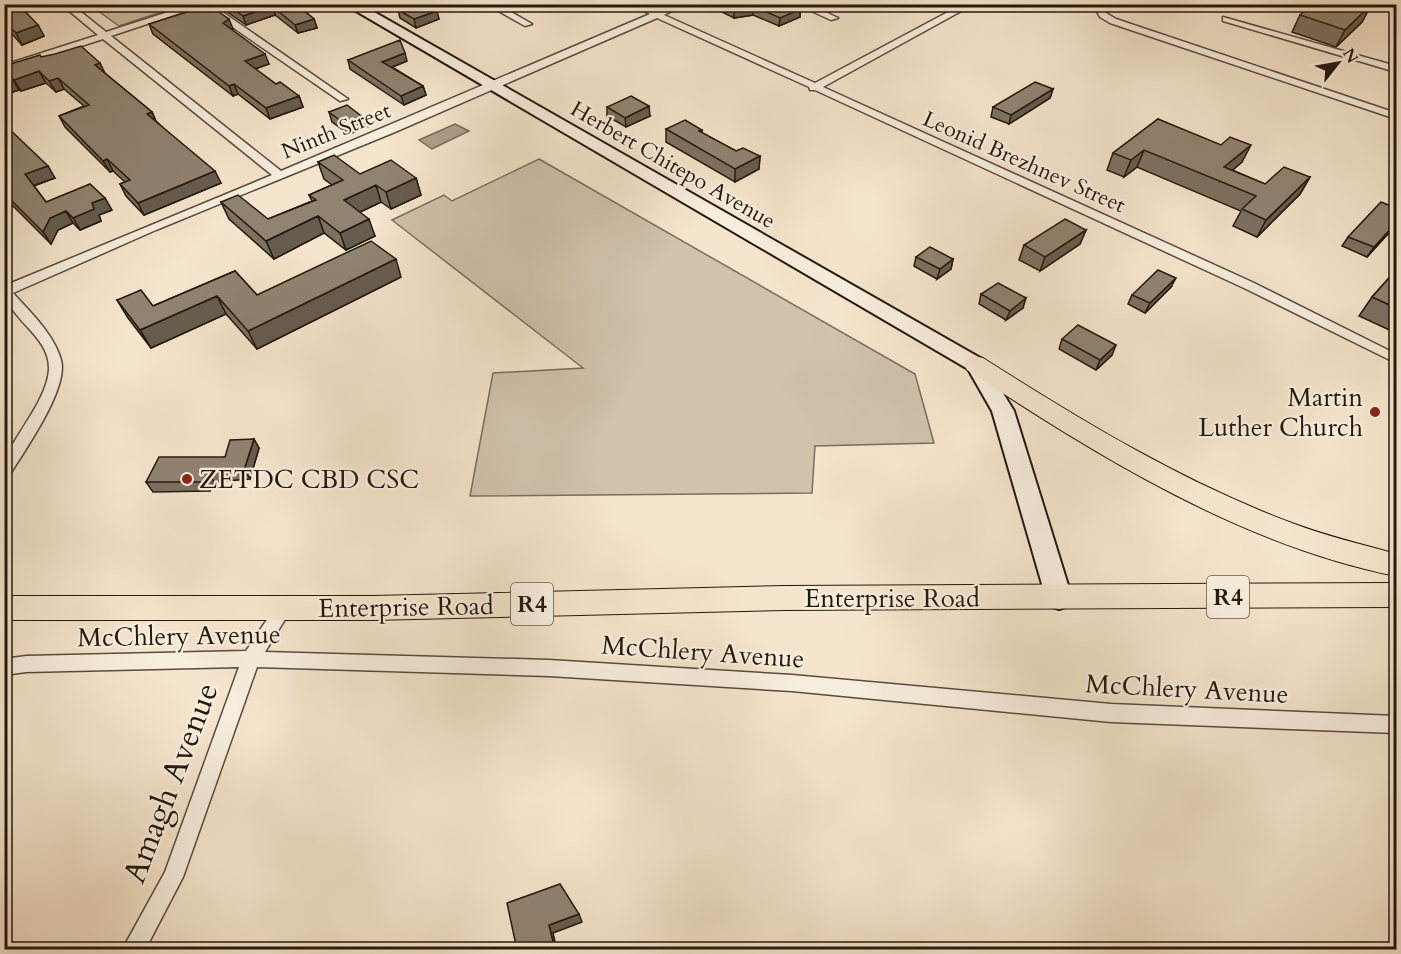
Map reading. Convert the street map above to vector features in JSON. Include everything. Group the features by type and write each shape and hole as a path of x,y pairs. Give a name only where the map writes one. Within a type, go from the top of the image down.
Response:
{"highway":[{"path":"975,364 1066,424 1215,504 1284,533 1396,565"},
{"name":"R4","path":"1059,598 1396,595"},
{"name":"Enterprise Road","path":"4,608 284,608 785,598 1059,598"}],"main road":[{"name":"Herbert Chitepo Avenue","path":"350,4 975,364"},
{"path":"975,364 1003,411 1059,598"}],"street":[{"path":"65,4 279,175"},
{"path":"4,68 204,4 343,99"},
{"path":"490,4 528,24"},
{"name":"Leonid Brezhnev Street","path":"634,4 813,88 1248,285 1396,359"},
{"name":"Ninth Street","path":"5,291 491,87 681,4"},
{"path":"800,4 834,18"},
{"path":"813,88 970,4"},
{"path":"1097,4 1103,15 1113,21 1396,116"},
{"path":"1226,19 1396,69"},
{"path":"4,472 46,398 57,368 48,344 5,291"},
{"name":"Amagh Avenue","path":"133,950 172,877 251,659 284,608"},
{"name":"McChlery Avenue","path":"4,667 26,664 251,659 560,669 792,683 1111,713 1396,725"}],"shaded area":[{"path":"90,5 183,5 119,26"},
{"path":"455,124 469,131 432,149 419,140"},
{"path":"539,159 915,374 934,443 815,446 812,493 470,496 493,373 583,368 392,220 444,195 452,201"}],"building":[{"path":"4,4 18,4 38,25 16,33 4,21"},
{"path":"226,4 296,4 314,19 295,25 272,6 243,16"},
{"path":"412,4 427,4 437,11 414,19 398,10"},
{"path":"723,4 797,4 794,6 801,9 780,18 753,6 734,10"},
{"path":"1312,4 1371,5 1345,30 1300,15"},
{"path":"209,5 229,19 223,23 265,54 245,61 276,84 280,82 299,96 266,108 234,84 229,86 149,24"},
{"path":"400,40 405,53 382,62 423,86 401,96 348,60"},
{"path":"81,46 100,63 95,65 152,112 147,114 215,171 138,203 120,184 130,180 107,159 103,161 59,116 89,105 58,78 49,81 39,71 4,81 4,66"},
{"path":"1035,82 1053,89 1011,115 993,107"},
{"path":"631,96 649,106 625,118 607,107"},
{"path":"347,105 364,118 346,125 329,112"},
{"path":"1158,119 1221,145 1230,137 1251,145 1224,167 1265,184 1284,167 1310,177 1266,220 1242,209 1256,196 1144,150 1131,160 1113,153"},
{"path":"685,120 702,130 699,131 736,151 743,148 760,156 735,169 666,129"},
{"path":"4,124 48,166 25,174 46,202 90,184 105,198 92,203 94,209 73,218 66,211 50,218 43,232 4,193"},
{"path":"334,155 360,174 391,160 416,178 386,192 376,185 344,200 369,219 340,233 318,216 266,241 221,202 238,195 268,219 316,200 309,195 343,180 318,162"},
{"path":"1381,202 1396,208 1396,223 1374,247 1348,237"},
{"path":"1065,219 1086,230 1045,257 1024,245"},
{"path":"371,241 396,259 248,331 217,296 140,330 117,300 141,290 153,306 235,271 257,295"},
{"path":"930,247 953,259 940,269 916,257"},
{"path":"1158,270 1176,278 1150,303 1132,295"},
{"path":"1396,270 1396,308 1372,297"},
{"path":"998,283 1026,298 1010,311 981,294"},
{"path":"1078,325 1116,345 1100,360 1062,339"},
{"path":"254,439 244,470 208,472 204,482 146,482 159,457 225,457 230,440"},
{"path":"560,884 579,914 549,925 555,950 517,950 507,903"}],"place":[{"name":"Martin Luther Church","path":"1375,412"},
{"name":"ZETDC CBD CSC","path":"187,479"}]}
